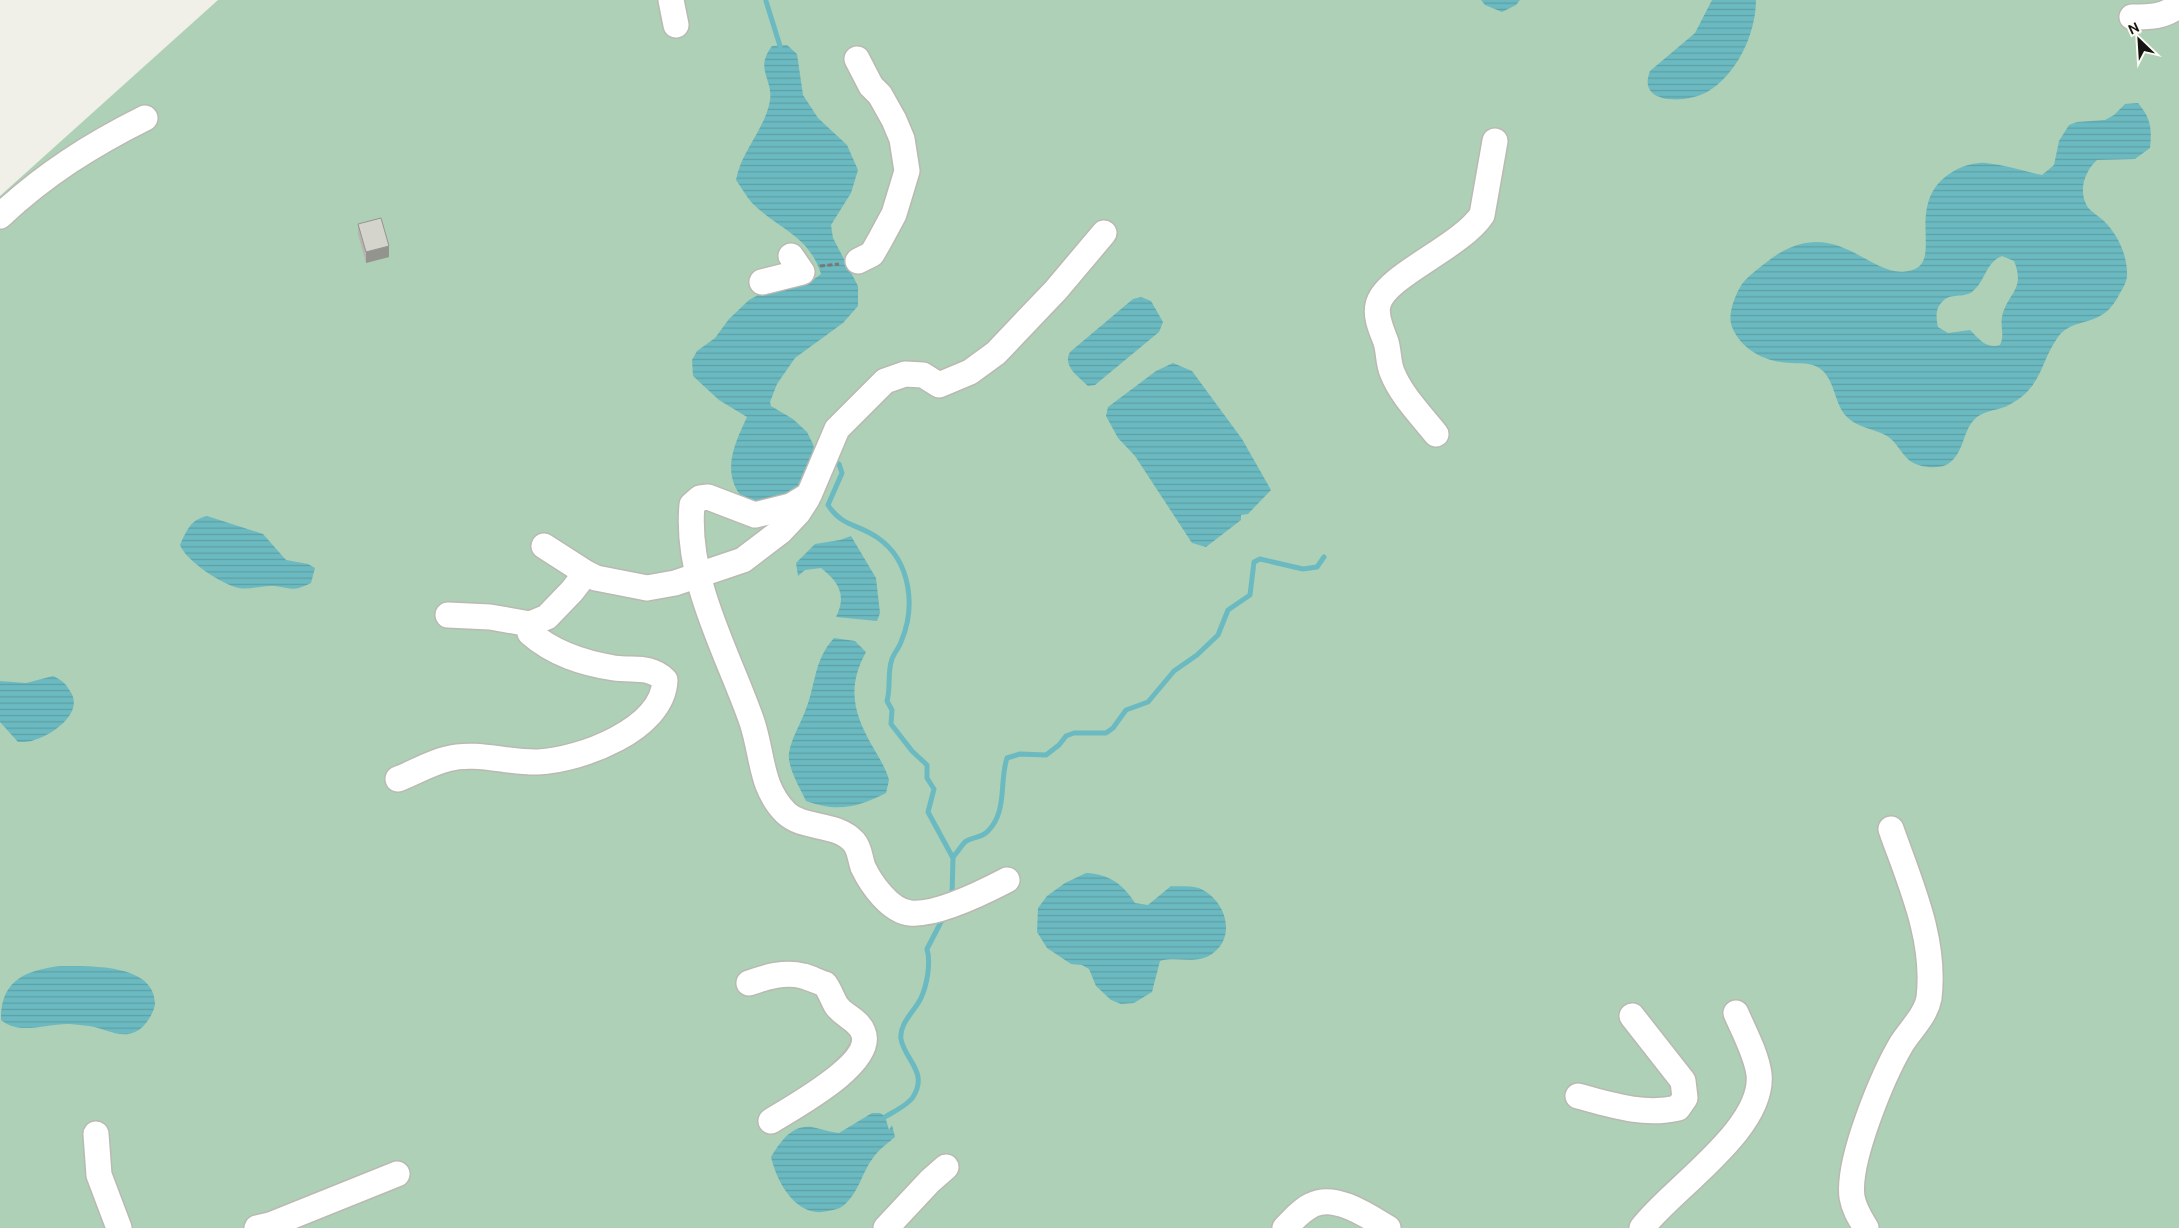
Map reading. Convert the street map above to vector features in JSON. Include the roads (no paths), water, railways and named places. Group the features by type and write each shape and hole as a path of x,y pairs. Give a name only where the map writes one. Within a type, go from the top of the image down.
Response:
{"lane":[{"path":"671,0 676,26"},
{"path":"2132,17 2153,17 2168,13 2179,5"},
{"path":"857,59 871,86 880,95 894,120 902,139 907,171 894,214 880,240 872,254 858,261"},
{"path":"0,216 33,185 86,149 145,118"},
{"path":"1436,434 1407,397 1391,370 1388,348 1377,313 1378,305 1382,295 1399,278 1442,252 1476,224 1482,214 1495,141"},
{"path":"544,546 596,578 647,588 675,583 698,573 743,560 781,531 798,513 809,494 837,429 885,381 905,374 923,375 939,385 970,372 996,353 1056,290 1104,234"},
{"path":"762,282 802,272 791,256"},
{"path":"809,494 791,506 755,515 708,497 700,498 692,505 690,525 698,573 753,724 767,787 787,814 799,821 838,832 850,838 856,845 864,868 874,885 891,905 910,913 934,910 956,903 980,894 1006,880"},
{"path":"448,615 490,617 530,624 547,617 572,592 586,573"},
{"path":"398,779 447,759 463,757 538,762 584,753 631,730 656,708 664,691 665,680 655,671 614,668 561,655 541,643 530,633 530,624"},
{"path":"1866,1228 1857,1214 1852,1196 1857,1155 1884,1074 1903,1042 1920,1019 1928,1000 1929,966 1925,928 1891,829"},
{"path":"748,983 773,975 790,974 803,976 825,984 836,1006 860,1025 864,1034 864,1045 841,1076 771,1121"},
{"path":"1642,1228 1704,1169 1748,1113 1758,1088 1759,1074 1755,1058 1736,1013"},
{"path":"1578,1096 1621,1108 1665,1111 1678,1108 1685,1098 1683,1081 1632,1016"},
{"path":"96,1134 99,1175 118,1228"},
{"path":"886,1228 930,1181 946,1167"},
{"path":"257,1228 270,1225 397,1174"},
{"path":"1285,1228 1311,1205 1319,1202 1332,1202 1370,1217 1388,1228"}],"water":[{"path":"1481,0 1520,0 1516,5 1502,12 1485,5"},
{"path":"1712,0 1756,0 1753,26 1743,52 1736,64 1718,85 1707,92 1699,96 1677,99 1666,99 1657,96 1650,91 1648,82 1650,71 1695,33"},
{"path":"787,45 797,54 803,95 818,118 847,145 858,170 851,193 831,225 833,238 858,286 858,306 843,323 795,358 777,384 770,402 771,406 793,419 807,432 813,444 815,454 801,489 773,505 746,502 738,492 733,482 732,461 737,439 747,417 719,400 693,376 692,360 697,351 715,338 729,319 749,300 769,289 813,280 821,274 816,261 801,241 752,203 736,180 742,160 762,124 769,105 770,89 764,62 772,46"},
{"path":"2138,103 2146,114 2151,129 2150,148 2135,159 2097,160 2086,175 2083,187 2084,200 2087,206 2104,221 2122,247 2127,269 2124,285 2113,305 2105,312 2072,326 2058,337 2040,374 2020,398 2005,407 1977,417 1972,422 1958,454 1948,464 1939,467 1928,467 1910,461 1890,438 1855,423 1846,416 1839,406 1830,381 1819,368 1808,364 1773,360 1756,354 1748,349 1736,335 1730,317 1732,305 1737,294 1745,280 1772,258 1796,245 1817,242 1836,245 1884,268 1900,272 1915,269 1922,263 1925,253 1926,212 1930,197 1939,183 1954,171 1969,165 1986,163 2042,175 2054,165 2059,141 2069,125 2077,122 2105,120 2114,115 2125,104","holes":["2002,256 2014,261 2018,279 2017,285 2004,309 2000,345 1991,346 1980,340 1970,330 1948,333 1938,327 1937,310 1943,301 1949,297 1972,292 1977,288 1996,259"]},
{"path":"1141,297 1151,301 1163,322 1159,332 1095,385 1088,386 1070,367 1068,357 1070,352 1133,299"},
{"path":"1173,363 1192,371 1242,439 1271,490 1248,514 1241,515 1241,520 1206,547 1192,543 1135,456 1118,438 1106,416 1108,407 1156,371"},
{"path":"207,516 263,534 286,560 308,564 315,568 311,583 294,589 277,586 239,588 215,577 197,565 180,545 187,530 193,523"},
{"path":"851,536 876,578 880,613 877,621 836,617 841,596 837,584 821,568 805,570 798,576 796,563 815,544 840,540"},
{"path":"834,638 855,641 866,652 860,665 854,690 857,713 889,780 886,793 866,802 847,807 828,806 806,801 794,777 789,759 792,742 806,709 819,663 827,646"},
{"path":"53,676 63,682 74,699 70,714 65,722 50,733 32,741 18,742 0,722 0,681 26,683"},
{"path":"1086,873 1102,875 1115,881 1126,890 1135,903 1148,905 1171,886 1201,889 1217,902 1222,910 1226,929 1220,947 1212,954 1199,959 1160,961 1152,992 1134,1003 1121,1004 1111,1000 1096,986 1089,969 1082,965 1071,964 1047,948 1037,932 1038,908 1047,896 1065,883"},
{"path":"60,966 102,967 132,974 144,981 152,991 155,1004 151,1015 140,1029 125,1034 113,1033 95,1027 70,1024 34,1028 16,1027 8,1025 1,1020 5,995 18,979 37,970"},
{"path":"872,1113 880,1113 885,1116 889,1130 892,1125 895,1137 875,1155 848,1201 838,1209 817,1212 807,1210 790,1197 778,1178 771,1157 787,1135 798,1128 805,1127 839,1133"}],"waterway":[{"path":"766,1 780,46"},
{"path":"830,460 839,464 842,473 828,505 833,512 845,521 878,538 898,559 904,572 909,600 908,614 906,628 891,664 887,701 892,710 891,724 912,751 927,765 927,778 934,789 928,812 953,858 952,896"},
{"path":"953,857 965,842 985,834 994,824 1000,806 1007,758 1020,754 1046,755 1059,745 1066,736 1074,733 1106,733 1113,728 1126,710 1148,702 1174,671 1197,655 1218,635 1228,610 1250,595 1254,562 1260,559 1303,569 1317,567 1324,557"},
{"path":"885,1117 908,1103 917,1088 917,1073 903,1046 901,1033 905,1022 923,993 927,980 927,949 943,918"}]}
